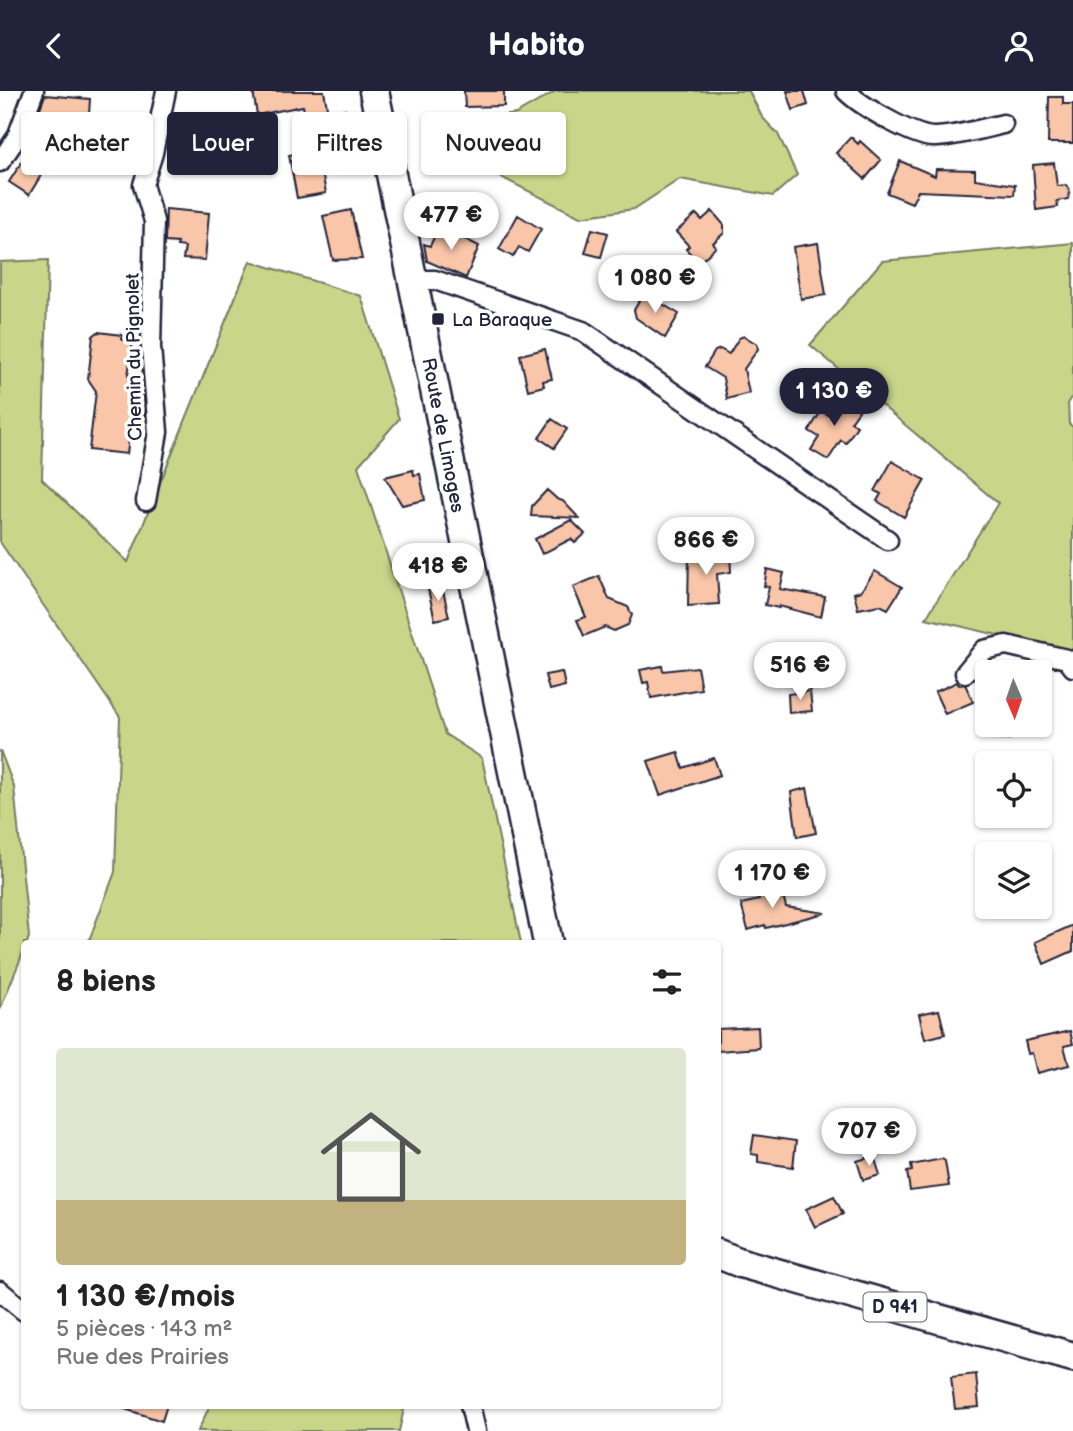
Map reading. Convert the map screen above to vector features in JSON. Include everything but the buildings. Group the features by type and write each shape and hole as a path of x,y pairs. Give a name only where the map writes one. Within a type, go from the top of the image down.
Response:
{"main road":[{"name":"Route de Limoges","path":"374,91 547,940"},
{"name":"D 941","path":"721,1255 1073,1357"}],"street":[{"path":"0,162 18,137 34,91"},
{"name":"Chemin du Pignolet","path":"146,501 159,432 151,347 154,221 143,185 153,153 166,91"},
{"path":"846,91 857,102 903,127 933,138 1003,124"},
{"path":"413,280 435,280 583,331 888,540"},
{"path":"965,673 984,650 1006,645 1067,659 1073,667"},
{"path":"0,1291 21,1308"},
{"path":"471,1409 476,1431"}],"green space":[{"path":"556,91 749,91 762,117 778,134 797,175 773,196 680,179 634,209 580,217 497,175 566,175 566,112 519,112"},
{"path":"1073,243 1073,395 1068,402 1069,424 1073,427 1073,653 926,618 998,503 810,345 882,261"},
{"path":"48,260 42,479 128,562 250,261 361,296 399,419 358,466 445,734 482,758 520,940 89,940 115,872 120,717 0,542 0,262"},
{"path":"0,750 14,787 29,937 28,940 21,940 21,958 0,1010"},
{"path":"208,1409 404,1409 399,1431 198,1431"}],"place":[{"name":"La Baraque","path":"438,319"}]}
